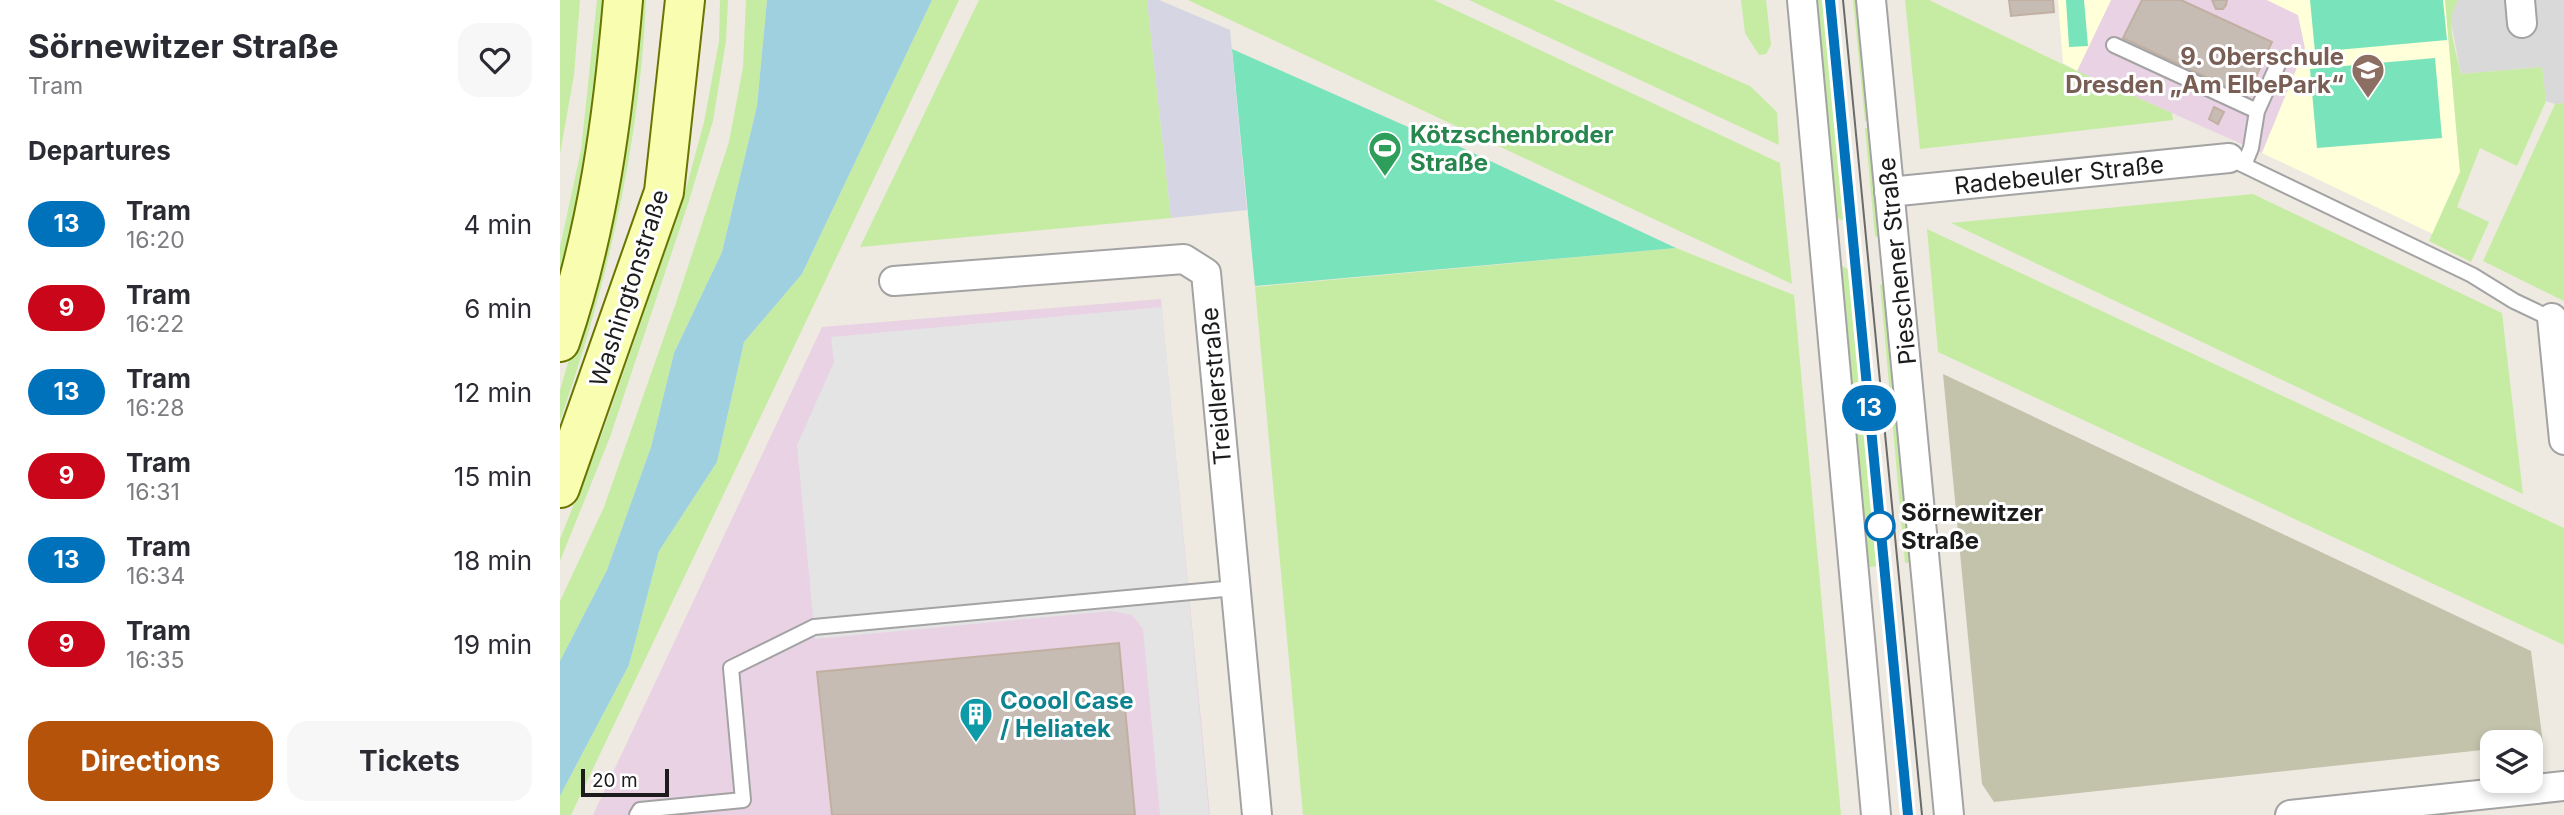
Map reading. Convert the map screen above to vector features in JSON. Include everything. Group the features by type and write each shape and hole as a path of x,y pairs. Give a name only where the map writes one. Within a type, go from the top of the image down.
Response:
{"main road":[{"name":"Washingtonstraße","path":"560,342 594,223 614,104 623,0"},
{"name":"Washingtonstraße","path":"560,488 664,192 685,0"}],"street":[{"path":"1802,0 1876,815"},
{"name":"Pieschener Straße","path":"1871,0 1949,815"},
{"name":"Radebeuler Straße","path":"1889,192 2237,162"},
{"name":"Treidlerstraße","path":"894,281 1184,260 1206,273 1257,815"},
{"path":"2558,321 2564,439"},
{"path":"2290,815 2564,786"}],"lane":[{"path":"2113,45 2258,111"},
{"path":"2280,60 2258,111 2251,148 2237,162 2472,275 2514,301 2558,321"},
{"path":"637,815 640,810 743,800 731,668 814,626 1235,588"}],"shaded area":[{"path":"1147,0 1159,0 1230,30 1247,210 1171,218"},
{"name":"9. Oberschule Dresden „Am ElbePark“","path":"2058,0 2111,0 2077,71 2063,63"},
{"path":"2111,0 2267,0 2298,15 2305,48 2262,153 2077,71"},
{"name":"9. Oberschule Dresden „Am ElbePark“","path":"2267,0 2445,0 2460,172 2433,234 2262,153 2305,48 2298,15"},
{"path":"2458,0 2564,0 2564,103 2546,101 2542,67 2461,74 2451,22 2452,9"},
{"path":"1161,299 1210,815 593,815 822,327"},
{"path":"1162,307 1209,815 1160,815 1143,629 1132,615 1111,611 815,639 797,445 834,362 831,337"},
{"path":"1943,374 2531,651 2541,730 2480,730 2480,750 1994,802 1982,784"}],"green space":[{"path":"560,0 580,0 574,75 560,154"},
{"path":"597,0 606,0 590,152 560,285 560,247 581,150"},
{"path":"637,0 646,0 643,54 629,160 606,266 560,421 560,390 592,281"},
{"path":"720,0 728,0 726,41 713,121 610,437 560,561 560,539 602,434 683,200 704,122 719,41"},
{"path":"746,0 767,0 757,106 722,252 674,353 651,447 607,570 560,661 560,601 604,507 729,142 743,67"},
{"path":"932,0 959,0 571,815 560,815 560,796 629,665 659,551 717,462 744,342 802,274"},
{"path":"979,0 1147,0 1171,218 860,247"},
{"path":"1188,0 1434,0 1780,163 1792,284"},
{"path":"1469,0 1553,0 1750,86 1777,112 1779,145"},
{"path":"1741,0 1766,0 1771,45 1766,54 1759,55 1745,33"},
{"path":"1814,0 1824,0 1845,221 1834,217"},
{"path":"1853,0 1863,0 1886,240 1875,236 1865,128 1870,128 1870,121 1865,121"},
{"path":"1905,0 1929,0 2172,113 2173,120 1920,149"},
{"path":"2066,0 2084,0 2088,46 2069,47"},
{"path":"2310,0 2443,0 2447,40 2315,52"},
{"path":"2445,0 2458,0 2451,26 2461,74 2542,67 2546,101 2517,166 2480,148 2457,207 2489,222 2471,262 2429,241 2460,172"},
{"name":"Kötzschenbroder Straße","path":"1232,49 1442,142 1456,145 1676,248 1255,286"},
{"path":"2435,58 2442,138 2317,148 2310,69"},
{"path":"2564,103 2564,301 2483,261 2555,104"},
{"path":"2253,194 2502,313 2523,494 1951,223"},
{"path":"1927,229 2564,528 2564,645 1938,352"},
{"path":"1676,248 1794,295 1841,815 1303,815 1255,287"},
{"path":"1839,265 1850,270 1879,566 1868,567"},
{"path":"1880,284 1891,290 1916,562 1905,563"}],"water":[{"path":"767,0 932,0 802,274 744,342 717,462 659,551 629,665 560,796 560,661 607,570 651,447 674,353 722,252 757,106"}],"building":[{"path":"2009,0 2053,0 2054,12 2011,16"},
{"path":"2142,0 2181,0 2272,42 2247,96 2123,38"},
{"path":"2212,0 2227,0 2223,9 2216,9"},
{"path":"2214,107 2224,112 2218,124 2209,119"},
{"name":"Coool Case / Heliatek","path":"1119,643 1135,815 832,815 817,672"}],"tram line":[{"path":"1830,0 1908,815"},
{"name":"13","path":"1830,0 1908,815"},
{"path":"1843,0 1922,815"}],"place":[{"name":"9. Oberschule Dresden „Am ElbePark“","path":"2368,100"},
{"name":"Kötzschenbroder Straße","path":"1385,178"},
{"name":"Sörnewitzer Straße","path":"1880,526"},
{"name":"Coool Case / Heliatek","path":"976,744"}]}
